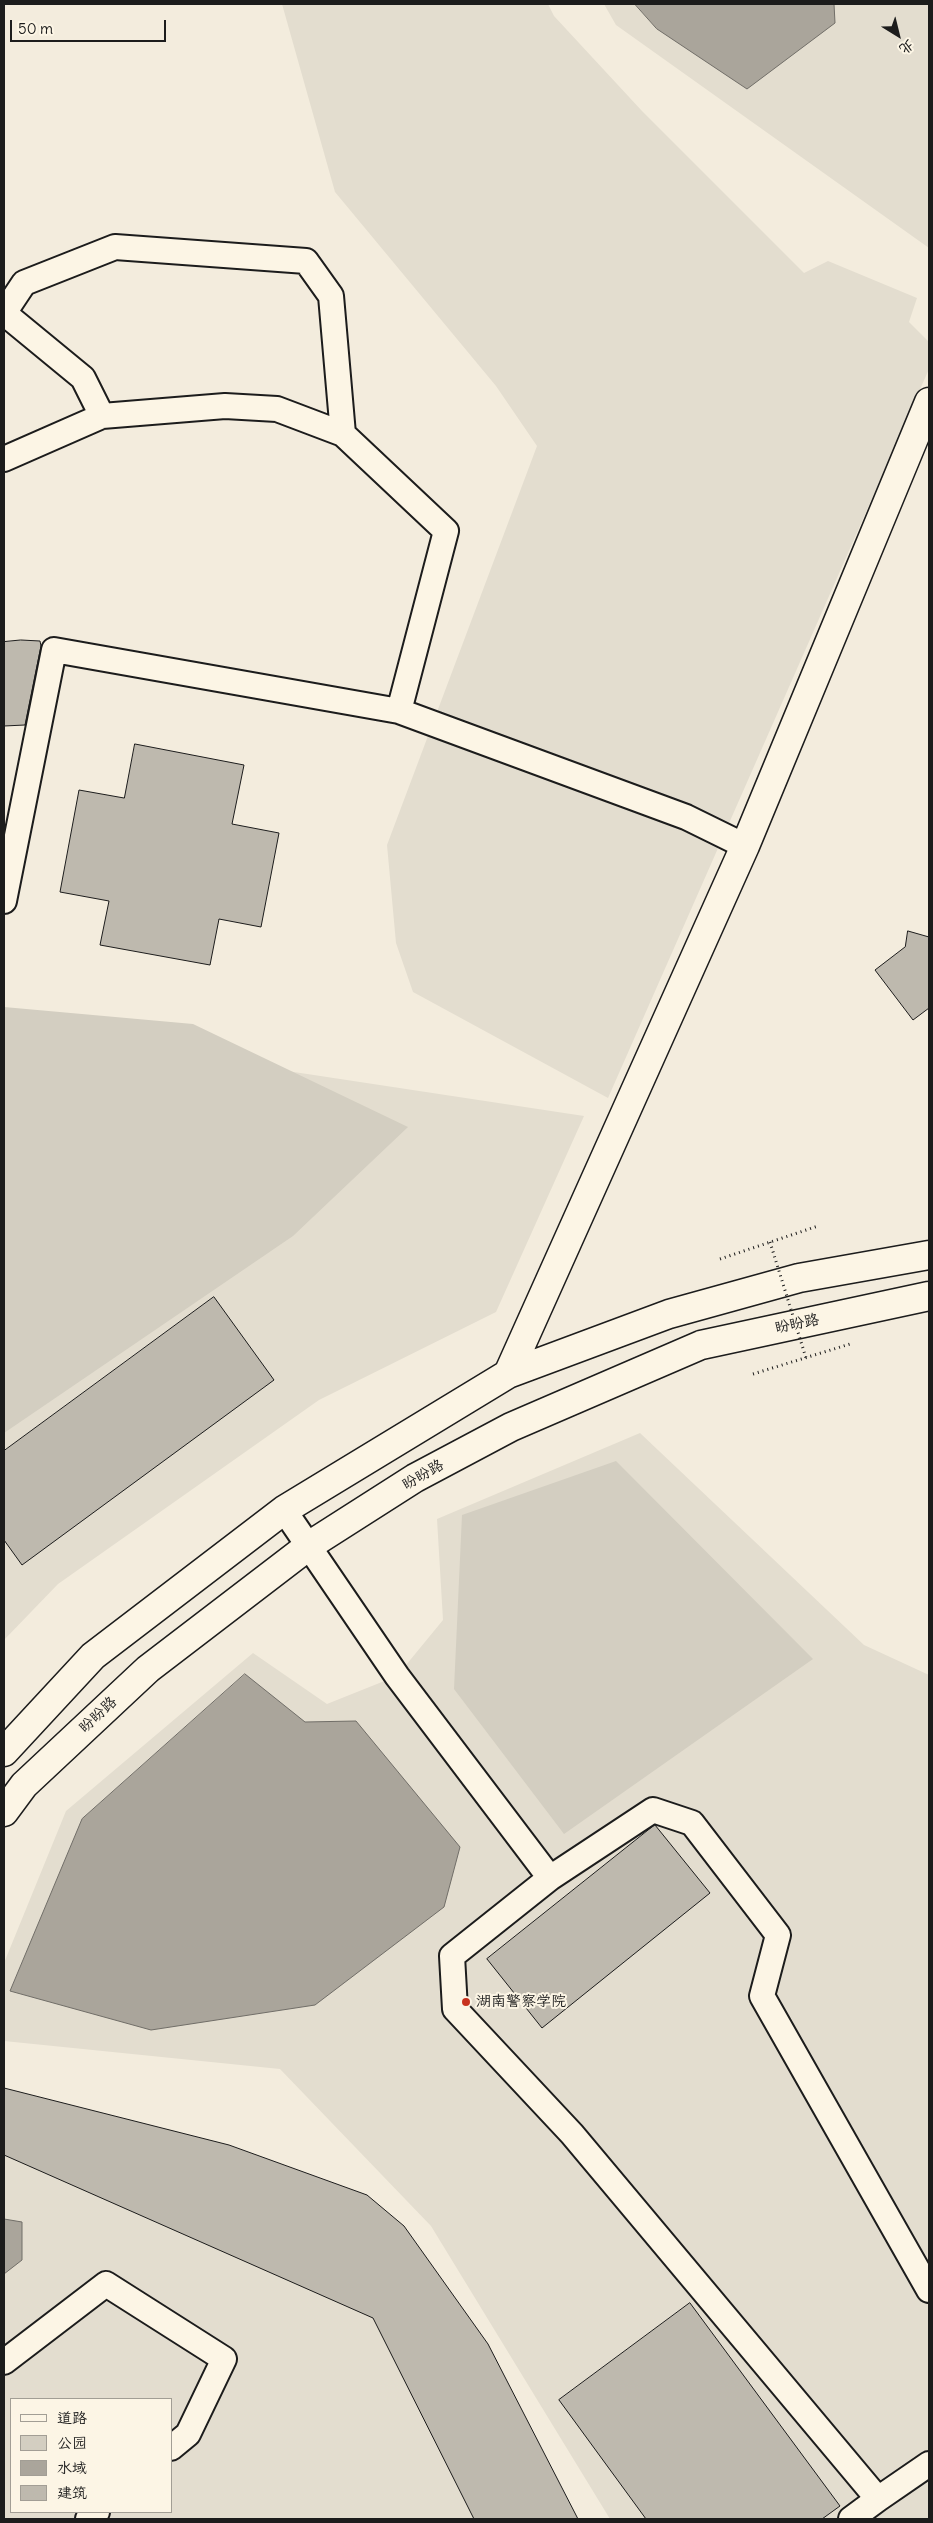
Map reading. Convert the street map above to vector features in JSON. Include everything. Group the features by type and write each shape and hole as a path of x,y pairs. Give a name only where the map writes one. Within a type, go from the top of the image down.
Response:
{"main road":[{"path":"508,1374 745,846 929,402"},
{"path":"4,1752 93,1656 284,1510 508,1374 669,1314 799,1278 929,1254"},
{"name":"盼盼路","path":"4,1812 24,1785 148,1669 310,1545 415,1478 511,1426 701,1345 929,1296"}],"lane":[{"path":"102,416 83,378 4,313 24,283 115,247 306,261 331,296 343,434"},
{"path":"4,459 102,416 225,406 277,409 343,434 446,530 399,711"},
{"path":"4,901 54,650 399,711 686,817 745,846"},
{"path":"284,1510 310,1545 397,1676 550,1878"},
{"path":"878,2499 572,2134 455,2009 452,1956 550,1878 652,1810 692,1823 778,1935 762,1996 929,2290"},
{"path":"4,2362 106,2284 224,2359 188,2434 172,2447"},
{"path":"851,2519 929,2464"}],"path":[{"path":"720,1259 818,1226"},
{"path":"770,1242 806,1358"},
{"path":"753,1374 850,1344"}],"shaded area":[{"path":"282,4 548,4 554,16 642,111 804,273 828,261 917,298 909,322 929,342 929,369 608,1098 413,992 396,943 387,845 537,446 496,386 335,192"},
{"path":"604,4 929,4 929,248 616,25"},
{"path":"4,1028 584,1116 496,1312 319,1400 58,1584 4,1640"},
{"name":"湖南警察学院","path":"640,1433 864,1645 929,1675 929,2519 610,2519 431,2226 280,2069 4,2041 4,1963 66,1811 253,1653 327,1704 397,1676 443,1620 437,1519"},
{"path":"4,2146 386,2312 490,2519 4,2519"}],"green space":[{"path":"4,1007 193,1024 408,1127 293,1236 4,1433"},
{"path":"616,1461 813,1659 564,1834 454,1689 462,1515"}],"water":[{"path":"635,4 834,4 835,23 747,89 657,29"},
{"path":"245,1674 305,1722 356,1721 460,1847 444,1907 315,2005 151,2030 10,1991 82,1819"},
{"path":"4,2219 22,2222 22,2260 4,2274"}],"building":[{"path":"21,640 40,641 41,646 25,725 4,726 4,642"},
{"path":"135,744 244,765 232,824 279,833 261,927 219,919 210,965 100,945 109,901 60,892 79,790 124,798"},
{"path":"908,931 929,937 929,1008 913,1020 875,970 905,947"},
{"path":"214,1297 274,1380 22,1565 4,1540 4,1451"},
{"path":"655,1825 710,1893 542,2028 487,1959"},
{"path":"4,2088 229,2145 367,2195 404,2226 488,2344 578,2519 474,2519 373,2318 4,2155"},
{"path":"690,2303 840,2506 822,2519 646,2519 559,2400"}],"place":[{"name":"湖南警察学院","path":"466,2002"}]}
